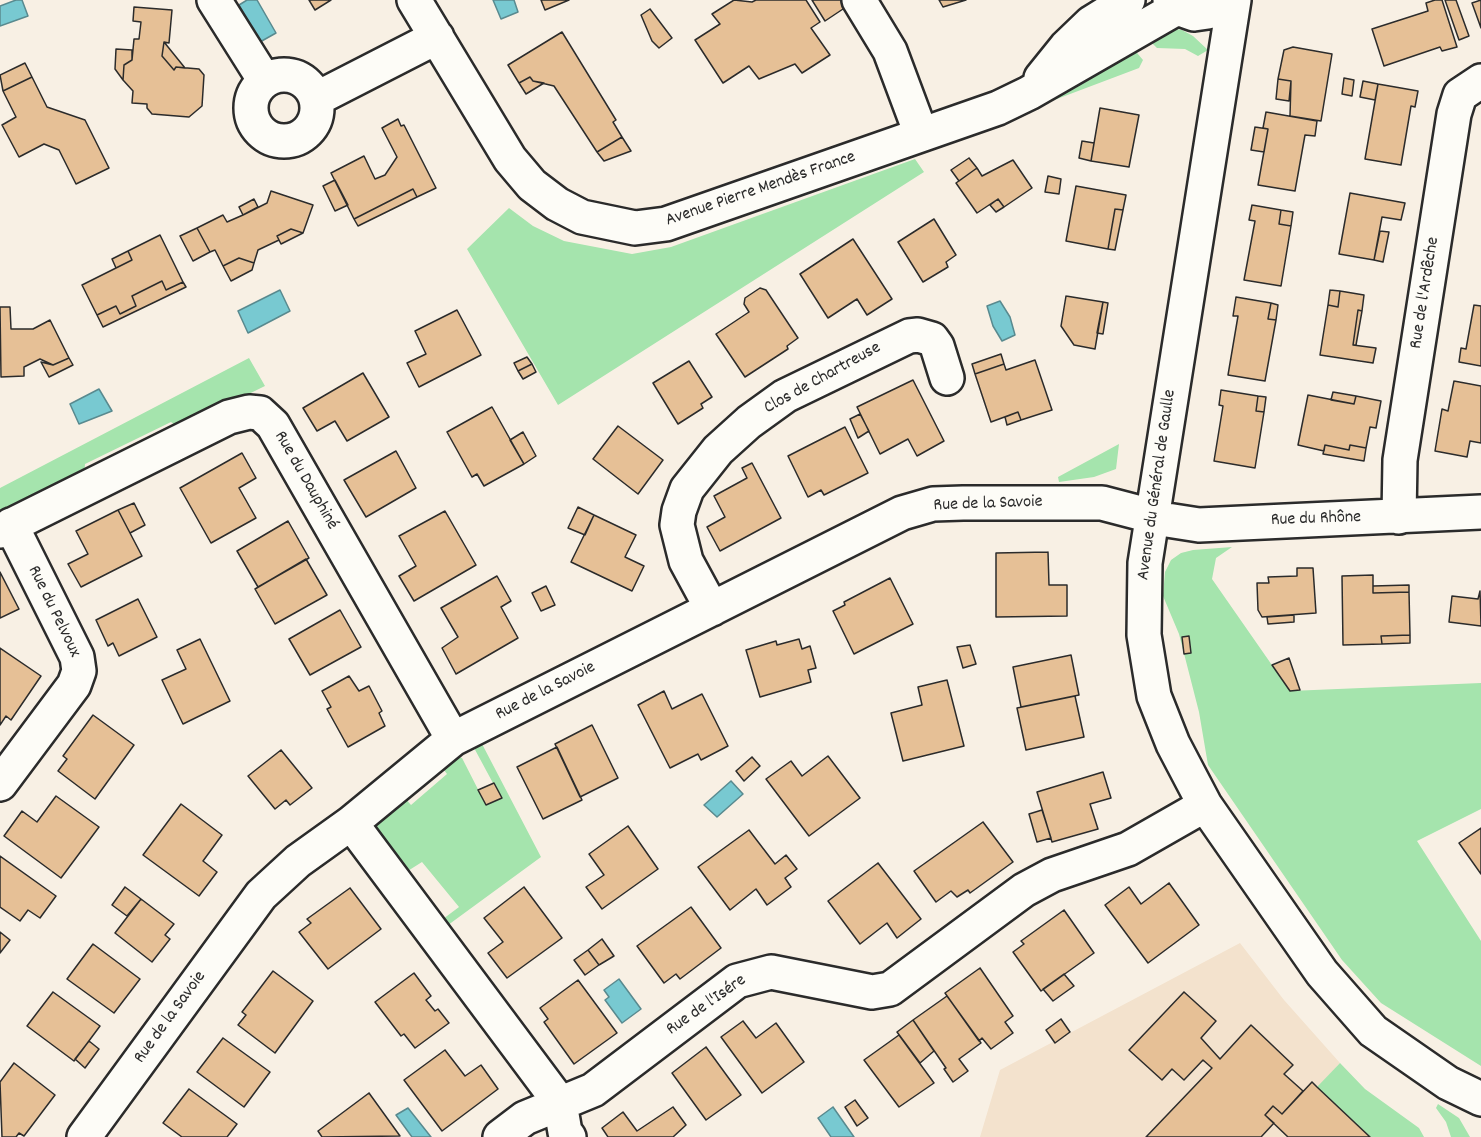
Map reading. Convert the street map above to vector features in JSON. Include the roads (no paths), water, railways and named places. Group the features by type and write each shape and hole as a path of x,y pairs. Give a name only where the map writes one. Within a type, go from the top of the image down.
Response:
{"street":[{"path":"213,0 265,81"},
{"name":"Avenue Pierre Mendès France","path":"414,0 521,173 545,196 595,222 634,228 666,224 998,108 1029,93 1180,7 1209,12 1225,0"},
{"path":"859,0 890,51 921,134"},
{"path":"884,0 893,18 890,51"},
{"name":"Avenue Pierre Mendès France","path":"1029,93 1066,46 1090,23 1128,0"},
{"name":"Avenue du Général de Gaulle","path":"1234,0 1144,579 1144,635 1154,696 1173,744 1205,805 1322,973 1373,1031 1448,1083 1481,1100"},
{"path":"1180,7 1229,33"},
{"path":"316,99 437,37"},
{"path":"283,75 296,77 307,83 316,99 316,119 309,130 299,138 286,141 273,139 262,132 255,122 251,110 253,96 265,81 283,75"},
{"name":"Rue de l'Ardêche","path":"1399,517 1400,459 1454,114 1460,95 1481,81"},
{"name":"Clos de Chartreuse","path":"712,609 686,561 677,525 687,489 718,450 749,422 785,396 909,336 918,335 932,339 937,346 947,378"},
{"name":"Rue du Dauphiné","path":"5,528 229,417 249,412 260,413 273,425 453,739"},
{"name":"Rue de la Savoie","path":"84,1137 261,895 298,861 351,823 453,739 902,513 933,504 1102,503 1152,516"},
{"name":"Rue du Rhône","path":"1152,516 1199,525 1481,512"},
{"name":"Rue du Pelvoux","path":"0,784 74,685 79,671 77,657 5,528"},
{"name":"Rue de l'Isére","path":"500,1137 525,1118 593,1090 737,981 757,974 780,973 872,992 891,989 1024,890 1052,875 1128,849 1205,805"},
{"path":"351,823 560,1103 565,1132 569,1137"}],"water":[{"path":"22,0 28,16 0,26 0,6"},
{"path":"247,0 257,0 276,33 260,42 239,5"},
{"path":"493,0 514,0 518,12 501,19"},
{"path":"280,290 290,311 248,333 238,311"},
{"path":"1000,301 1010,317 1015,335 1002,341 993,326 987,306"},
{"path":"99,389 112,411 79,424 70,404"},
{"path":"731,781 743,794 717,817 704,805"},
{"path":"619,979 641,1009 622,1023 605,1000 609,997 604,990"},
{"path":"833,1107 854,1137 831,1137 818,1118"},
{"path":"408,1108 431,1137 412,1137 396,1115"}]}
